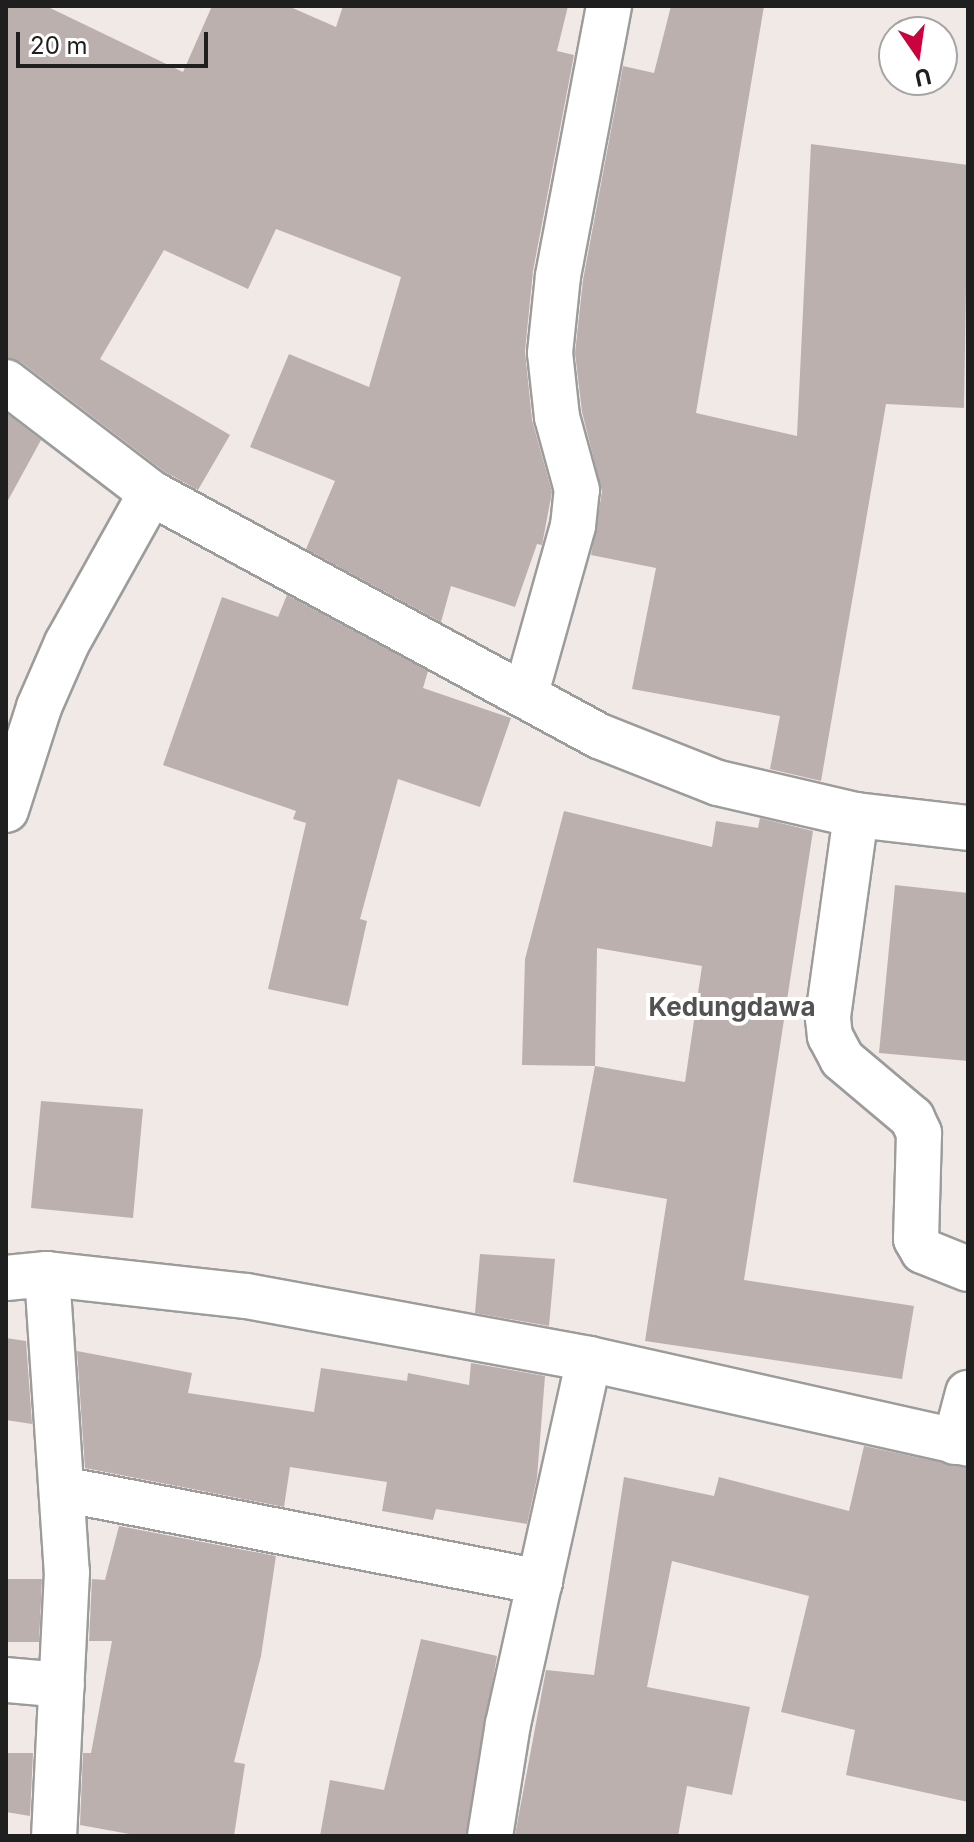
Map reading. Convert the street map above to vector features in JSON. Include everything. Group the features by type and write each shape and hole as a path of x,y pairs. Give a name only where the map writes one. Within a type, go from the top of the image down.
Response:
{"street":[{"path":"526,693 573,526 577,490 557,417 550,353 560,260 609,6"},
{"path":"6,382 151,493 526,693 599,736 718,783 856,815 968,828"},
{"path":"6,810 39,707 67,643 151,493"},
{"path":"856,815 828,1018 830,1036 842,1059 912,1118 919,1133 916,1239 923,1251 968,1269"},
{"path":"54,1836 67,1572 62,1489 26,1276 247,1296 589,1359 961,1443 968,1393"},
{"path":"490,1836 508,1724 589,1359"},
{"path":"62,1489 540,1582"},
{"path":"6,1680 62,1685"}],"building":[{"path":"6,6 46,6 183,72 212,6 288,6 336,27 343,6 568,6 557,51 574,55 533,271 525,351 532,420 552,492 542,545 537,544 515,607 451,586 441,622 306,549 335,481 250,447 289,354 369,387 401,277 276,229 248,289 164,250 100,359 230,435 198,490 165,472 21,362 6,358"},
{"path":"671,6 764,6 696,413 797,436 811,144 968,165 964,408 886,404 821,781 770,769 780,716 632,689 656,568 591,555 602,492 582,412 575,353 583,280 623,66 654,73"},
{"path":"6,413 41,440 6,504"},
{"path":"287,595 428,671 423,688 511,718 480,807 398,779 360,919 367,921 348,1006 268,989 306,823 293,819 296,811 163,765 222,597 278,617"},
{"path":"564,811 712,847 716,821 758,828 760,818 813,831 744,1280 914,1306 902,1379 645,1341 667,1199 573,1182 595,1066 522,1065 525,959","holes":["597,948 702,966 685,1082 595,1066"]},
{"path":"895,885 968,893 968,1061 879,1053"},
{"path":"41,1101 143,1109 133,1218 31,1208"},
{"path":"480,1254 555,1259 549,1326 475,1313"},
{"path":"6,1338 26,1341 32,1424 6,1420"},
{"path":"77,1351 192,1373 188,1393 314,1412 321,1368 407,1381 408,1373 469,1385 471,1363 545,1376 537,1478 527,1524 436,1509 433,1520 382,1511 387,1482 290,1467 284,1507 85,1468"},
{"path":"864,1446 968,1468 968,1802 846,1775 855,1730 781,1712 809,1596 672,1561 647,1687 750,1707 732,1795 687,1786 678,1836 515,1835 546,1670 594,1675 624,1477 714,1496 719,1477 849,1511"},
{"path":"119,1526 276,1556 261,1656 234,1762 245,1764 234,1836 140,1836 80,1825 83,1753 91,1753 112,1641 89,1641 92,1579 105,1580"},
{"path":"6,1579 42,1579 39,1642 6,1642"},
{"path":"421,1639 497,1656 466,1836 320,1836 330,1780 384,1790"},
{"path":"6,1753 33,1753 30,1816 6,1812"}],"district":[{"name":"Kedungdawa","path":"732,1007"}]}
